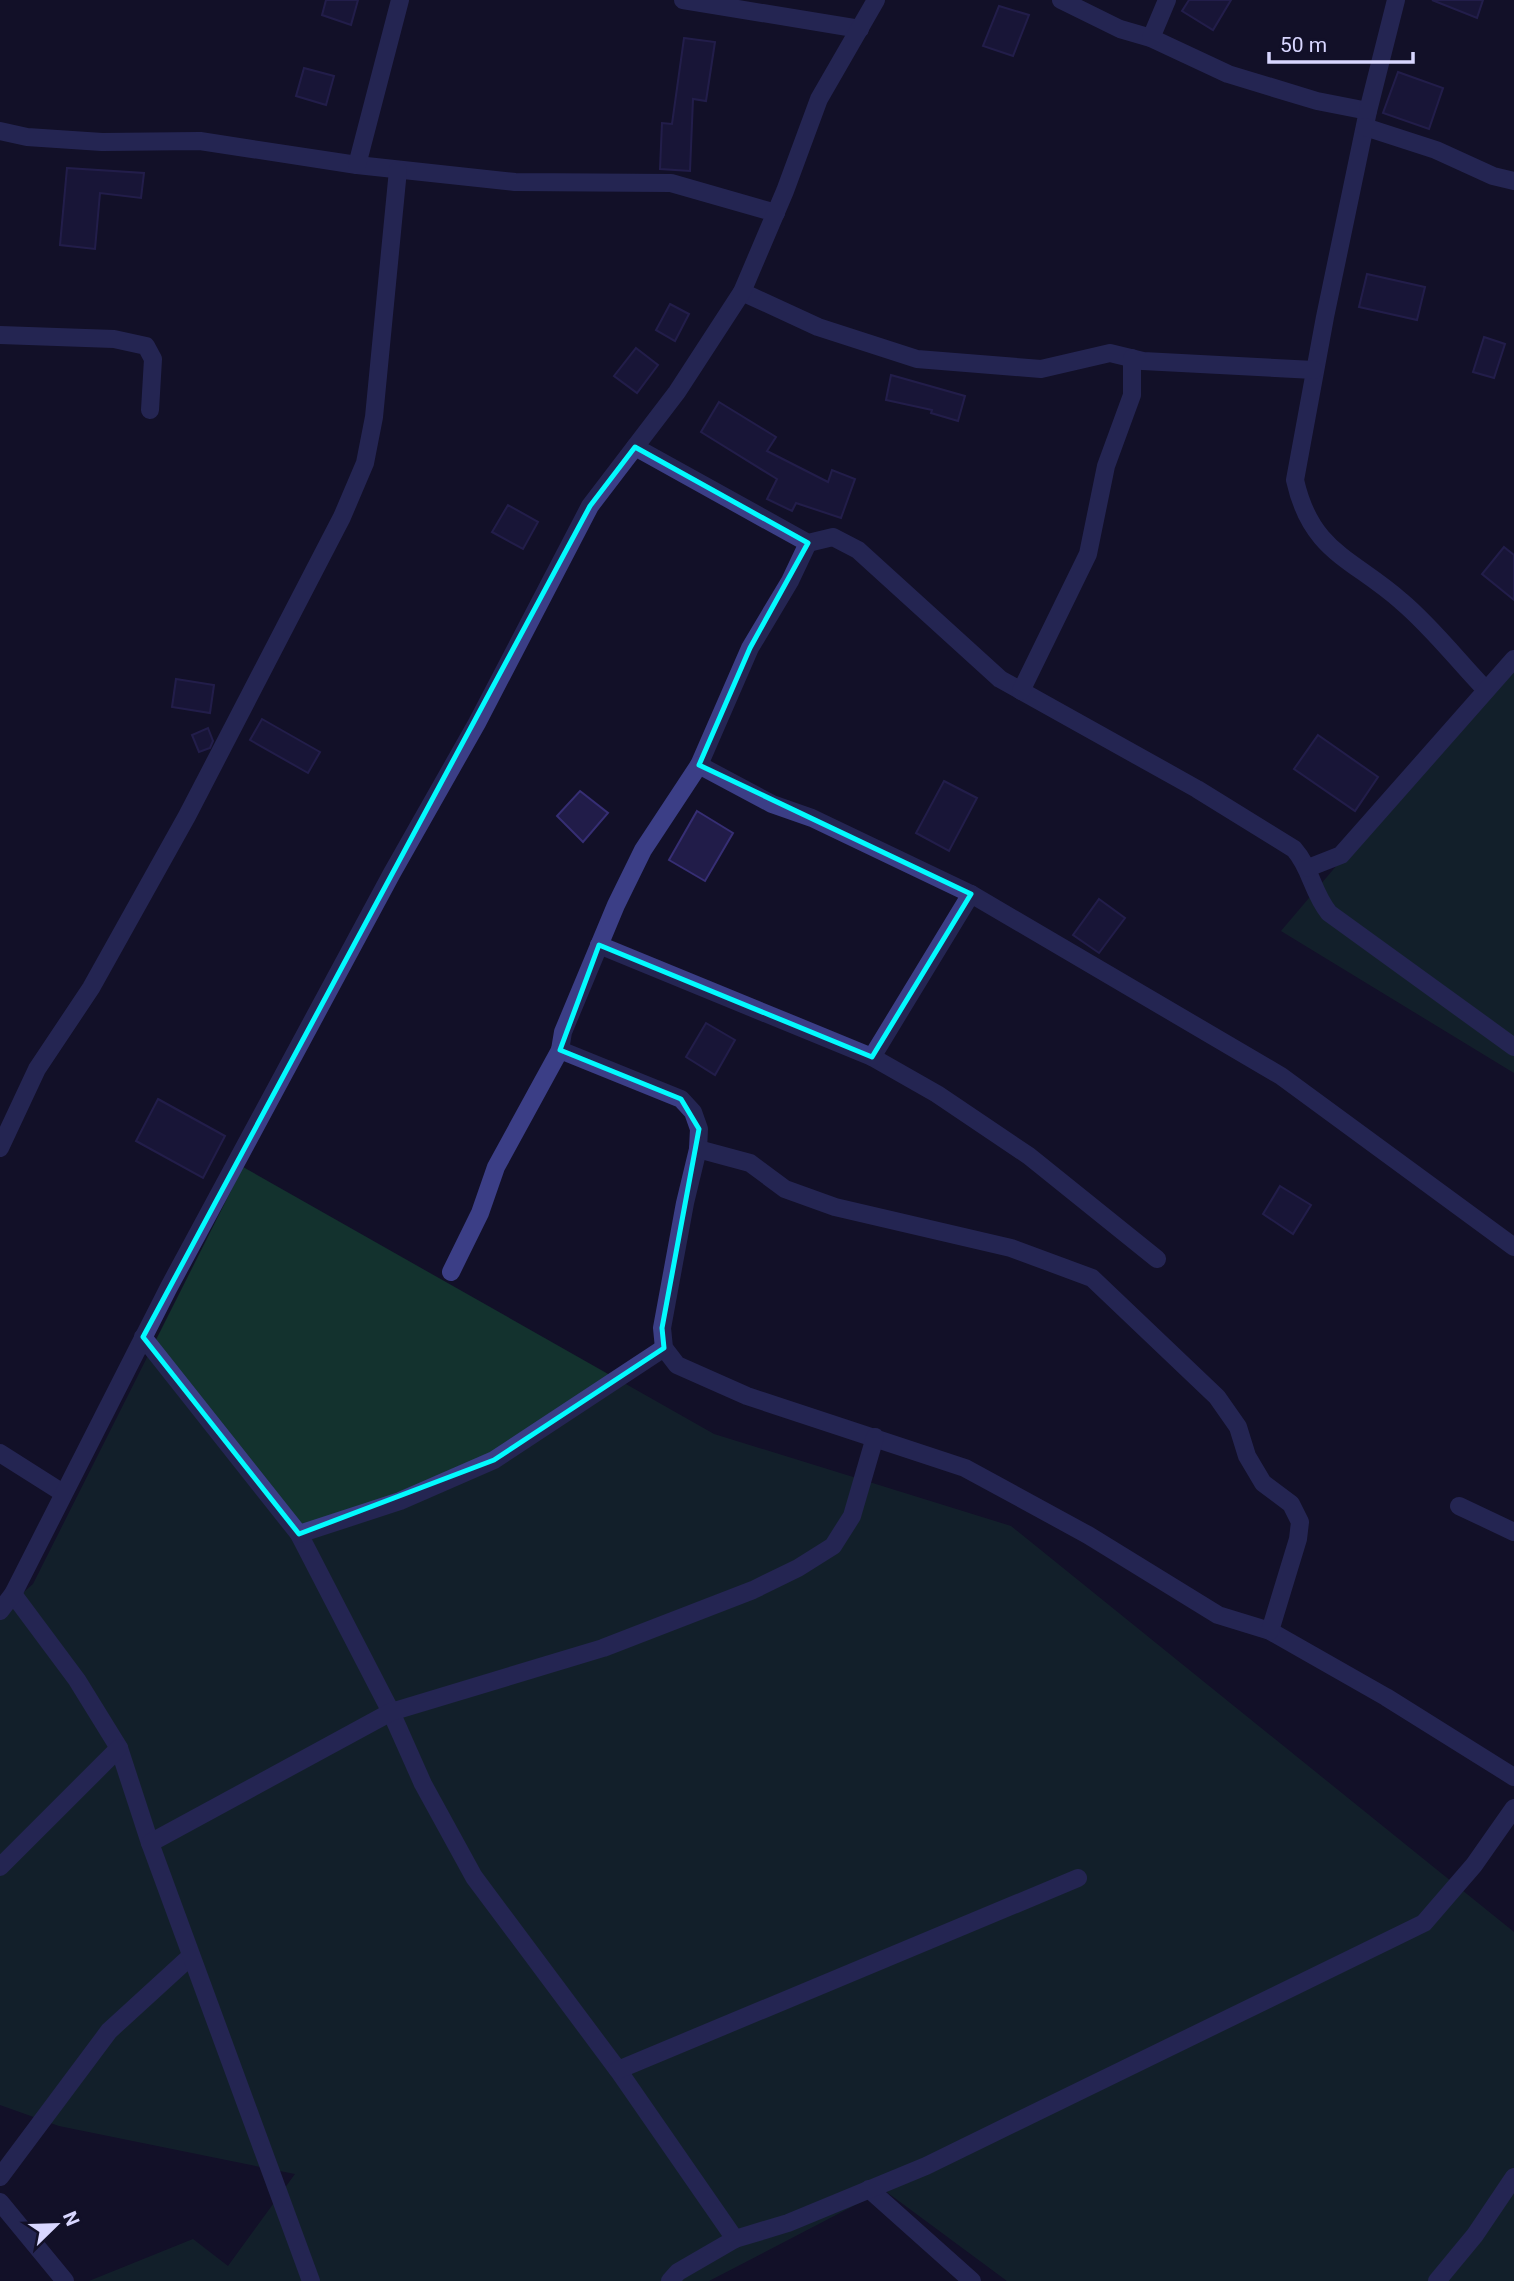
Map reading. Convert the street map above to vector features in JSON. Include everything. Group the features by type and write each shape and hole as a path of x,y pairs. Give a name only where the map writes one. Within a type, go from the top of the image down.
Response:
{"street":[{"path":"357,165 400,0"},
{"path":"683,0 860,29"},
{"path":"0,1611 13,1594 143,1337 392,873 477,723 590,506 677,392 742,292 776,213 819,99 876,0"},
{"path":"1061,0 1120,30 1151,38 1228,75 1317,101 1366,119 1493,176 1514,181"},
{"path":"1151,38 1167,0"},
{"path":"1396,0 1366,119 1314,370 1295,480 1301,504 1310,523 1337,555 1401,600 1486,690"},
{"path":"0,131 27,137 102,142 200,141 357,165 515,182 671,183 776,213"},
{"path":"0,1148 37,1069 92,988 187,816 342,517 365,463 374,417 398,170"},
{"path":"742,292 818,327 916,359 1041,369 1110,353 1132,358 1314,370"},
{"path":"0,335 114,339 146,346 153,359 150,410"},
{"path":"1021,691 1088,554 1106,466 1132,395 1132,358"},
{"path":"635,447 808,543 833,537 858,550 1000,679 1197,789 1294,849 1308,868 1312,886 1329,913 1514,1047"},
{"path":"452,1272 480,1213 496,1167 560,1050 563,1032 599,945 643,850 699,765 750,648 790,581 808,543"},
{"path":"1308,868 1341,855 1514,659"},
{"path":"699,765 772,804 811,818 971,894 1281,1076 1514,1247"},
{"path":"872,1057 971,894"},
{"path":"599,945 872,1057 937,1094 1029,1156 1157,1259"},
{"path":"560,1050 681,1099 693,1112 699,1129 698,1149 662,1328 664,1348 677,1365 747,1395 965,1468 1088,1535 1218,1615 1270,1632 1386,1697 1514,1777"},
{"path":"698,1149 750,1163 785,1189 835,1208 1011,1248 1092,1278 1217,1397 1238,1427 1247,1456 1263,1483 1291,1504 1300,1522 1298,1539 1270,1632"},
{"path":"143,1337 299,1534 391,1712 423,1784 474,1877 618,2070 735,2239"},
{"path":"299,1534 400,1501 494,1460 664,1348"},
{"path":"150,1843 391,1712 603,1648 753,1590 798,1568 833,1546 852,1516 876,1437"},
{"path":"0,1453 63,1493"},
{"path":"1459,1506 1514,1532"},
{"path":"13,1594 77,1680 120,1748 150,1843 311,2281"},
{"path":"0,1867 120,1748"},
{"path":"670,2281 678,2272 735,2239 788,2223 926,2166 1424,1923 1474,1865 1514,1808"},
{"path":"618,2070 1078,1878"},
{"path":"0,2177 109,2031 191,1956"},
{"path":"1437,2281 1475,2235 1514,2177"},
{"path":"869,2189 972,2281"},
{"path":"0,2202 65,2281"}],"highlighted area":[{"path":"635,447 808,543 750,648 699,765 971,894 872,1057 599,945 560,1050 681,1099 699,1129 662,1328 664,1348 494,1460 299,1534 143,1337 590,506"}],"green space":[{"path":"1514,657 1514,1073 1281,931"},
{"path":"243,1167 714,1434 1011,1526 1514,1932 1514,2281 1007,2281 884,2190 709,2281 89,2281 193,2239 228,2266 295,2174 59,2126 0,2105 0,1613 33,1584"}],"building":[{"path":"326,0 358,0 351,25 322,15"},
{"path":"1189,0 1231,0 1213,30 1182,11"},
{"path":"1432,0 1483,0 1477,18"},
{"path":"999,6 1029,15 1013,56 983,46"},
{"path":"684,38 715,42 706,101 693,99 690,171 660,169 662,123 672,124"},
{"path":"304,68 334,76 326,105 296,96"},
{"path":"1398,72 1443,88 1429,129 1383,113"},
{"path":"67,168 144,173 141,198 100,193 95,249 60,245"},
{"path":"1367,274 1425,287 1417,320 1359,307"},
{"path":"670,304 689,314 675,341 656,330"},
{"path":"1484,337 1505,344 1494,378 1473,372"},
{"path":"636,348 658,365 637,393 614,376"},
{"path":"891,375 965,396 958,421 931,413 932,410 886,400"},
{"path":"719,402 776,437 767,451 828,482 832,470 855,479 841,518 796,503 792,511 767,499 777,479 701,432"},
{"path":"508,505 538,522 523,549 492,532"},
{"path":"1504,547 1514,555 1514,600 1482,574"},
{"path":"176,679 214,685 210,713 172,707"},
{"path":"262,719 320,752 308,773 250,740"},
{"path":"208,728 213,741 210,748 199,752 192,735"},
{"path":"1318,735 1378,777 1355,811 1294,769"},
{"path":"944,781 977,798 949,851 916,833"},
{"path":"580,791 608,813 583,842 557,816"},
{"path":"697,811 733,833 705,881 669,860"},
{"path":"1099,899 1125,918 1099,953 1073,935"},
{"path":"706,1023 735,1040 715,1075 686,1057"},
{"path":"158,1099 225,1136 203,1178 136,1141"},
{"path":"1280,1186 1311,1205 1293,1234 1263,1214"}]}
